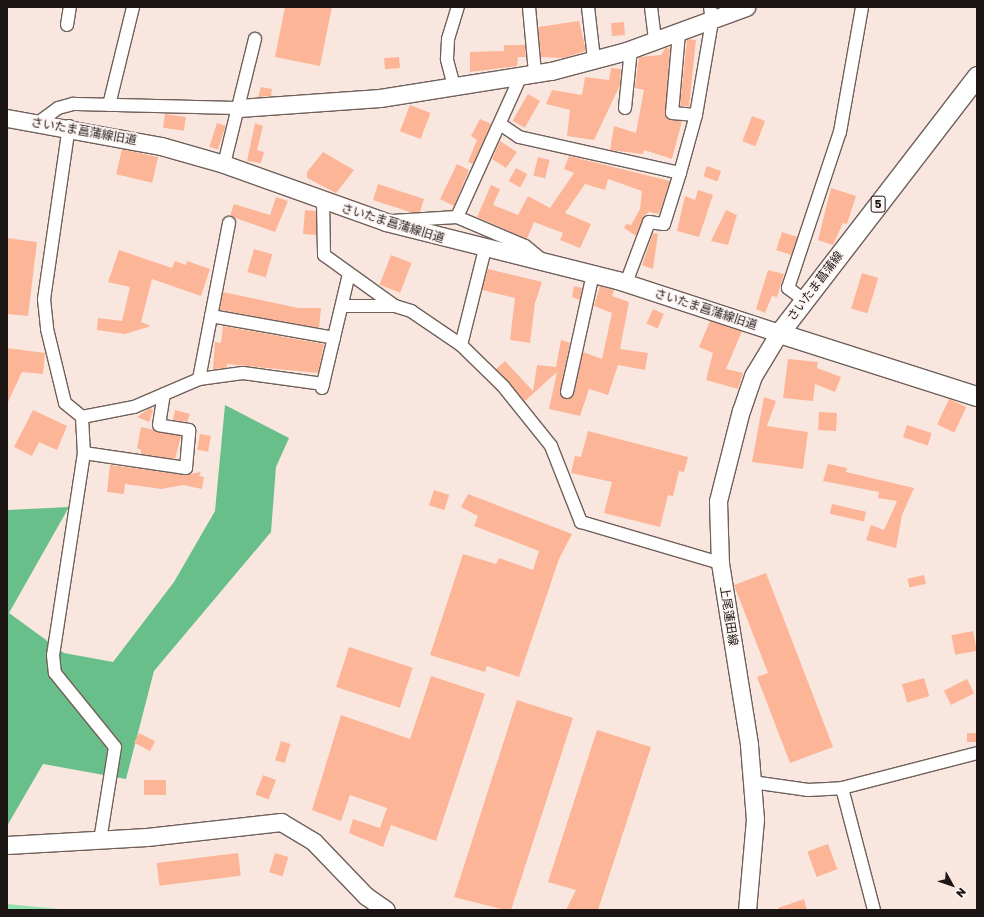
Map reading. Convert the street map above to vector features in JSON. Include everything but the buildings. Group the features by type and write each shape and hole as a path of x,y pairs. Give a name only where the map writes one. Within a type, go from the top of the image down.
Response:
{"main road":[{"name":"さいたま菖蒲線","path":"977,76 780,333 977,396"}],"street":[{"path":"67,25 70,7"},
{"path":"109,105 133,7"},
{"path":"454,86 448,39 458,7"},
{"path":"457,217 500,124 528,75 529,7"},
{"path":"588,7 594,59"},
{"path":"651,7 655,41"},
{"path":"38,122 58,108 73,104 240,108 380,98 528,75 631,49 680,33 711,14 746,7"},
{"path":"804,300 788,288 840,132 862,7"},
{"path":"626,283 649,222 664,224 696,115 711,14"},
{"path":"680,33 672,113 696,115"},
{"path":"224,164 240,108 255,39"},
{"path":"625,108 631,49"},
{"name":"さいたま菖蒲線旧道","path":"7,118 69,126 224,164 323,201 386,222 485,249 626,283 780,333"},
{"path":"500,124 519,137 680,173"},
{"path":"69,126 44,299 65,404 82,417 134,407 199,379 243,374 322,386 349,274"},
{"path":"323,201 324,255 395,306"},
{"path":"386,222 457,217 525,246 544,262"},
{"path":"199,379 229,223"},
{"path":"461,345 485,249"},
{"path":"567,392 593,274"},
{"path":"342,306 395,306 411,311 461,345 502,386 551,446 582,522 720,563"},
{"path":"211,316 334,338"},
{"name":"上尾蓮田線","path":"747,910 754,819 752,782 720,563 718,501 733,435 753,376 780,333"},
{"path":"84,453 186,468 190,430 159,425 164,394"},
{"path":"82,417 84,453 53,655 55,672 115,747 100,841"},
{"path":"752,782 808,790 842,788 977,753"},
{"path":"842,788 874,910"},
{"path":"7,845 100,841 281,822 314,842 366,896 386,910"}],"green space":[{"path":"225,405 289,438 276,467 271,532 154,671 126,779 43,764 7,826 7,510 69,507 9,613 64,653 113,662 174,582 215,511"},
{"path":"7,904 69,910 7,910"}]}
